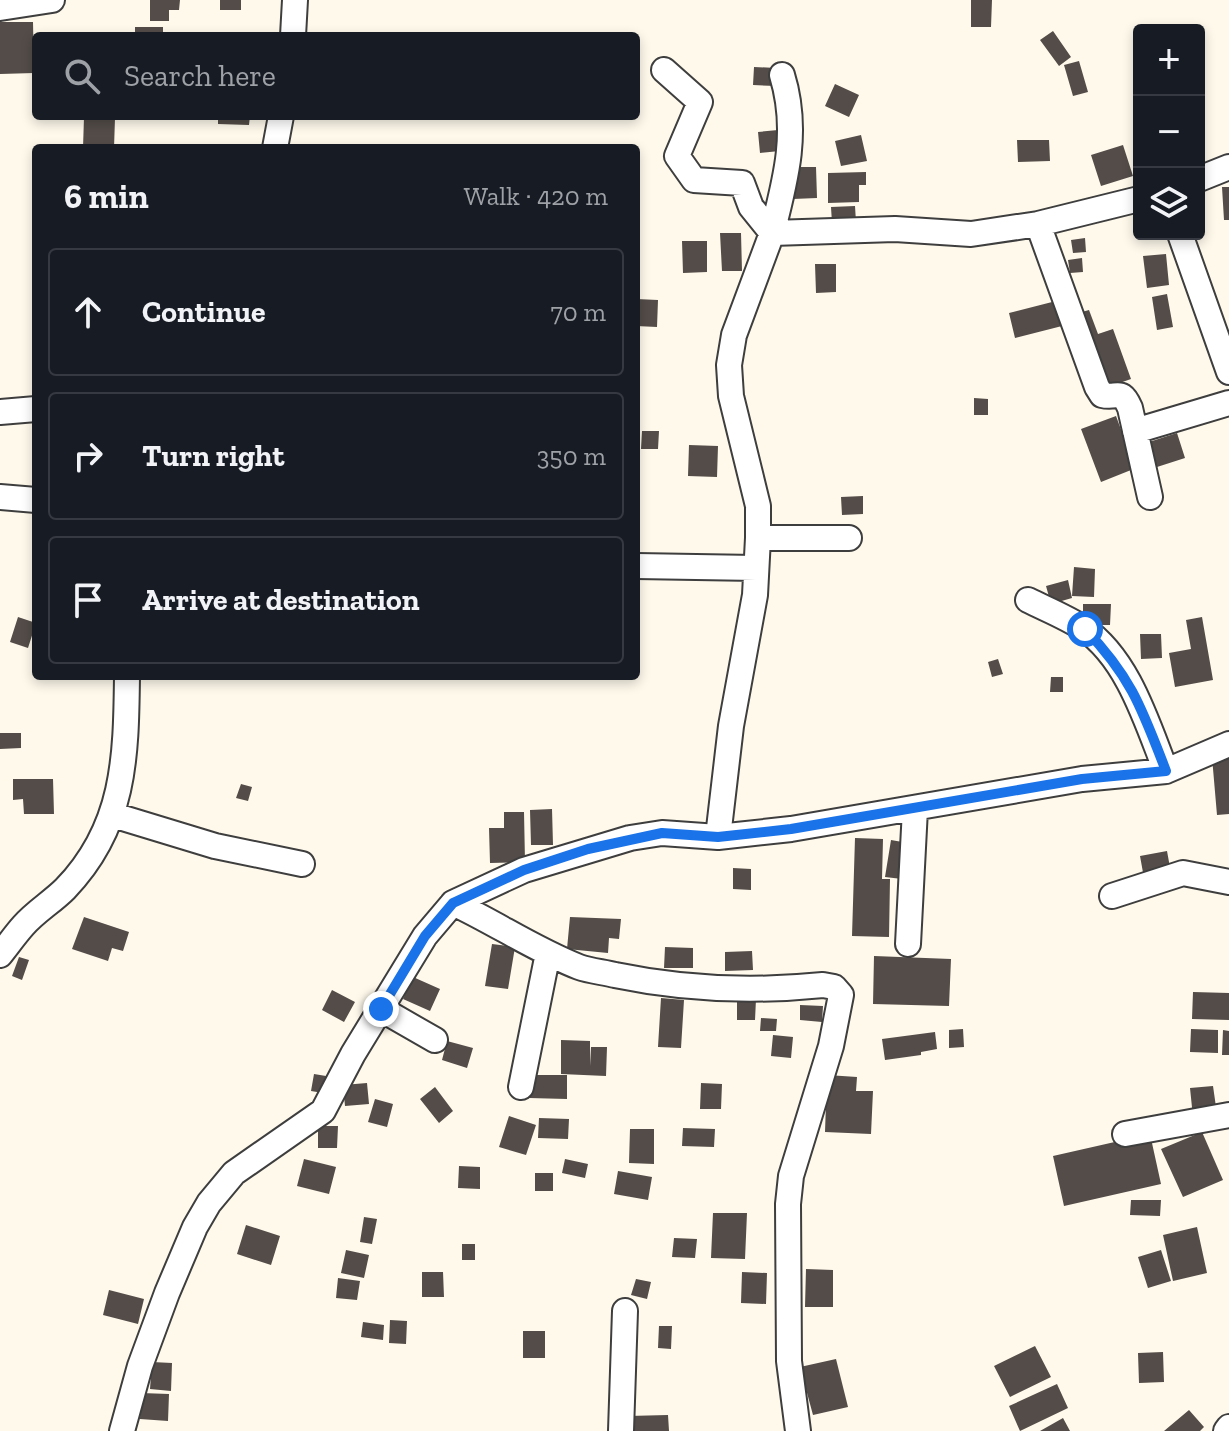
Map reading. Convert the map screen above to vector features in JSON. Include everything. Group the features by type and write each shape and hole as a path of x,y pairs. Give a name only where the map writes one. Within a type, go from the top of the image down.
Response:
{"street":[{"path":"0,8 52,0"},
{"path":"293,32 295,0"},
{"path":"664,70 700,102 677,156 694,180 742,183 751,207 772,233"},
{"path":"718,837 731,726 755,595 758,538 758,506 731,396 729,365 734,335 772,233 788,173 790,100 782,75"},
{"path":"276,144 280,120"},
{"path":"1205,177 1229,167"},
{"path":"772,233 895,229 971,234 1038,224 1133,200"},
{"path":"1038,224 1097,387 1102,395 1119,394 1126,398 1150,497"},
{"path":"1182,240 1229,372"},
{"path":"1135,431 1229,403"},
{"path":"0,412 32,409"},
{"path":"0,497 32,500"},
{"path":"758,538 849,538"},
{"path":"640,566 756,568"},
{"path":"1028,600 1085,629 1112,658 1138,699 1166,771"},
{"path":"0,955 23,925 65,889 95,852 113,815 123,775 127,680"},
{"path":"122,1431 140,1366 195,1227 234,1173 323,1111 425,936 453,903 524,870 630,838 662,833 718,837 791,829 1082,779 1166,771 1229,744"},
{"path":"908,944 915,809"},
{"path":"113,815 215,846 302,864"},
{"path":"1112,896 1183,873 1229,882"},
{"path":"453,903 581,968 649,982 737,989 823,985 834,987 841,995 831,1046 791,1176 788,1204 789,1361 798,1431"},
{"path":"521,1087 548,953"},
{"path":"381,1009 435,1040"},
{"path":"1125,1134 1229,1115"},
{"path":"621,1431 625,1311"}],"building":[{"path":"150,0 180,0 179,10 169,10 169,21 150,21"},
{"path":"220,0 241,0 241,10 220,10"},
{"path":"971,0 992,0 991,27 971,27"},
{"path":"0,22 33,22 32,73 0,74"},
{"path":"135,27 163,27 163,32 135,32"},
{"path":"1053,31 1071,57 1059,66 1040,40"},
{"path":"1079,61 1088,92 1073,96 1064,65"},
{"path":"754,67 776,68 776,86 753,85"},
{"path":"835,84 859,95 849,117 825,106"},
{"path":"84,120 115,120 114,144 83,144"},
{"path":"218,120 250,120 249,125 218,124"},
{"path":"778,130 780,151 760,153 758,132"},
{"path":"861,135 867,161 841,166 835,141"},
{"path":"1017,140 1049,140 1050,161 1018,162"},
{"path":"1123,145 1133,176 1101,186 1091,155"},
{"path":"792,167 816,167 817,198 793,199"},
{"path":"866,172 866,185 859,185 859,202 828,203 828,173"},
{"path":"1222,187 1229,187 1229,220 1224,220"},
{"path":"855,206 856,222 832,223 831,207"},
{"path":"720,233 741,233 742,271 722,271"},
{"path":"1085,238 1086,252 1073,253 1071,240"},
{"path":"682,241 707,241 707,272 683,273"},
{"path":"1166,254 1169,285 1147,288 1143,256"},
{"path":"1082,258 1083,272 1070,273 1068,260"},
{"path":"815,264 836,264 836,292 816,293"},
{"path":"1167,294 1173,327 1157,330 1152,297"},
{"path":"640,299 658,300 657,327 640,326"},
{"path":"1056,301 1062,326 1015,338 1009,313"},
{"path":"1089,310 1098,334 1113,329 1131,379 1108,387 1082,312"},
{"path":"974,398 988,399 988,415 974,415"},
{"path":"1116,416 1134,465 1129,466 1131,470 1101,482 1081,429"},
{"path":"642,431 659,431 658,449 641,449"},
{"path":"1177,433 1185,458 1157,467 1149,442"},
{"path":"689,445 718,446 717,477 688,476"},
{"path":"863,496 863,514 842,515 841,497"},
{"path":"1074,567 1095,569 1094,597 1072,596"},
{"path":"1068,580 1072,598 1051,604 1046,586"},
{"path":"1083,604 1111,604 1110,625 1083,625"},
{"path":"18,617 32,622 28,648 10,642"},
{"path":"1202,617 1213,680 1175,687 1169,653 1191,649 1186,620"},
{"path":"1140,634 1161,634 1162,658 1141,659"},
{"path":"998,659 1003,674 992,677 988,662"},
{"path":"1051,677 1063,677 1063,692 1050,692"},
{"path":"0,733 21,733 21,748 0,749"},
{"path":"1229,756 1229,814 1217,815 1212,757"},
{"path":"13,779 53,779 54,814 24,814 23,799 13,800"},
{"path":"241,784 252,787 248,801 236,798"},
{"path":"552,809 553,845 531,845 530,810"},
{"path":"504,812 524,812 525,862 490,863 489,828 504,828"},
{"path":"855,838 883,839 882,879 890,879 889,937 852,936"},
{"path":"891,840 908,843 902,879 885,877"},
{"path":"1167,851 1171,873 1144,878 1140,856"},
{"path":"733,868 751,869 751,890 733,889"},
{"path":"84,917 129,932 123,951 112,948 108,961 72,949"},
{"path":"570,917 621,919 619,939 609,938 608,953 567,949"},
{"path":"492,944 515,947 508,989 485,986"},
{"path":"665,947 693,948 693,968 664,968"},
{"path":"752,951 753,970 725,971 725,952"},
{"path":"874,956 951,959 949,1006 873,1004"},
{"path":"19,957 29,960 22,980 12,976"},
{"path":"413,977 440,989 430,1011 403,999"},
{"path":"332,990 355,1002 344,1022 322,1010"},
{"path":"1193,992 1229,993 1229,1020 1192,1019"},
{"path":"661,998 684,1000 681,1048 658,1047"},
{"path":"737,998 756,999 755,1020 737,1020"},
{"path":"800,1005 823,1006 822,1022 800,1020"},
{"path":"761,1018 777,1019 776,1031 760,1031"},
{"path":"963,1029 964,1047 949,1048 949,1030"},
{"path":"1191,1029 1218,1030 1218,1053 1190,1052"},
{"path":"1223,1030 1229,1031 1229,1055 1222,1055"},
{"path":"935,1032 937,1049 921,1052 921,1055 885,1060 882,1039"},
{"path":"773,1035 793,1037 791,1058 771,1056"},
{"path":"561,1040 590,1041 590,1066 591,1047 607,1047 606,1076 561,1074"},
{"path":"447,1041 473,1048 467,1068 442,1060"},
{"path":"314,1074 326,1076 323,1093 311,1091"},
{"path":"529,1075 567,1075 567,1099 529,1098"},
{"path":"827,1075 857,1077 856,1091 873,1091 871,1134 825,1132"},
{"path":"367,1083 369,1104 345,1106 343,1085"},
{"path":"701,1083 722,1084 721,1109 700,1109"},
{"path":"1213,1086 1217,1114 1193,1117 1190,1088"},
{"path":"435,1087 453,1111 439,1123 420,1099"},
{"path":"375,1099 393,1104 387,1127 368,1122"},
{"path":"509,1116 536,1125 526,1155 499,1147"},
{"path":"539,1118 569,1119 568,1139 538,1138"},
{"path":"318,1126 338,1126 337,1148 318,1148"},
{"path":"683,1128 715,1129 714,1147 682,1146"},
{"path":"630,1129 654,1129 654,1164 629,1163"},
{"path":"1202,1132 1223,1180 1183,1197 1161,1149"},
{"path":"1150,1134 1161,1184 1064,1206 1053,1156"},
{"path":"304,1159 336,1167 329,1194 297,1186"},
{"path":"565,1159 588,1164 585,1178 562,1173"},
{"path":"459,1166 480,1167 480,1189 458,1188"},
{"path":"618,1171 652,1177 648,1200 614,1194"},
{"path":"535,1173 553,1173 553,1191 535,1191"},
{"path":"1131,1200 1161,1200 1160,1216 1130,1215"},
{"path":"713,1213 747,1213 745,1259 711,1258"},
{"path":"364,1217 377,1219 372,1244 360,1242"},
{"path":"246,1225 280,1236 271,1265 237,1254"},
{"path":"1197,1227 1207,1273 1173,1281 1163,1235"},
{"path":"674,1238 697,1239 695,1258 672,1257"},
{"path":"462,1244 475,1244 475,1260 462,1260"},
{"path":"346,1250 369,1255 364,1278 341,1273"},
{"path":"1161,1250 1171,1281 1148,1288 1138,1257"},
{"path":"806,1269 833,1270 833,1307 805,1307"},
{"path":"422,1272 443,1272 444,1297 422,1297"},
{"path":"742,1272 767,1273 766,1304 741,1303"},
{"path":"338,1278 360,1281 357,1300 336,1298"},
{"path":"636,1279 651,1282 647,1299 631,1295"},
{"path":"109,1290 144,1299 138,1324 103,1315"},
{"path":"390,1320 407,1321 406,1344 389,1343"},
{"path":"363,1322 384,1325 383,1340 361,1337"},
{"path":"659,1326 672,1326 671,1349 658,1348"},
{"path":"523,1331 545,1331 545,1358 523,1358"},
{"path":"1035,1346 1051,1377 1010,1397 994,1366"},
{"path":"1163,1352 1164,1382 1139,1383 1138,1353"},
{"path":"836,1359 848,1407 813,1415 800,1367"},
{"path":"152,1362 172,1363 171,1391 150,1389"},
{"path":"1057,1384 1068,1408 1020,1431 1009,1406"},
{"path":"141,1393 169,1394 168,1421 140,1419"},
{"path":"1189,1410 1204,1427 1200,1431 1164,1431"},
{"path":"668,1415 669,1431 628,1431 628,1416"},
{"path":"1063,1418 1070,1431 1040,1431"}],"route":[{"path":"381,1009 425,936 453,903 524,870 588,849 662,833 718,837 791,829 1082,779 1166,771 1138,699 1112,658 1085,629"}]}
